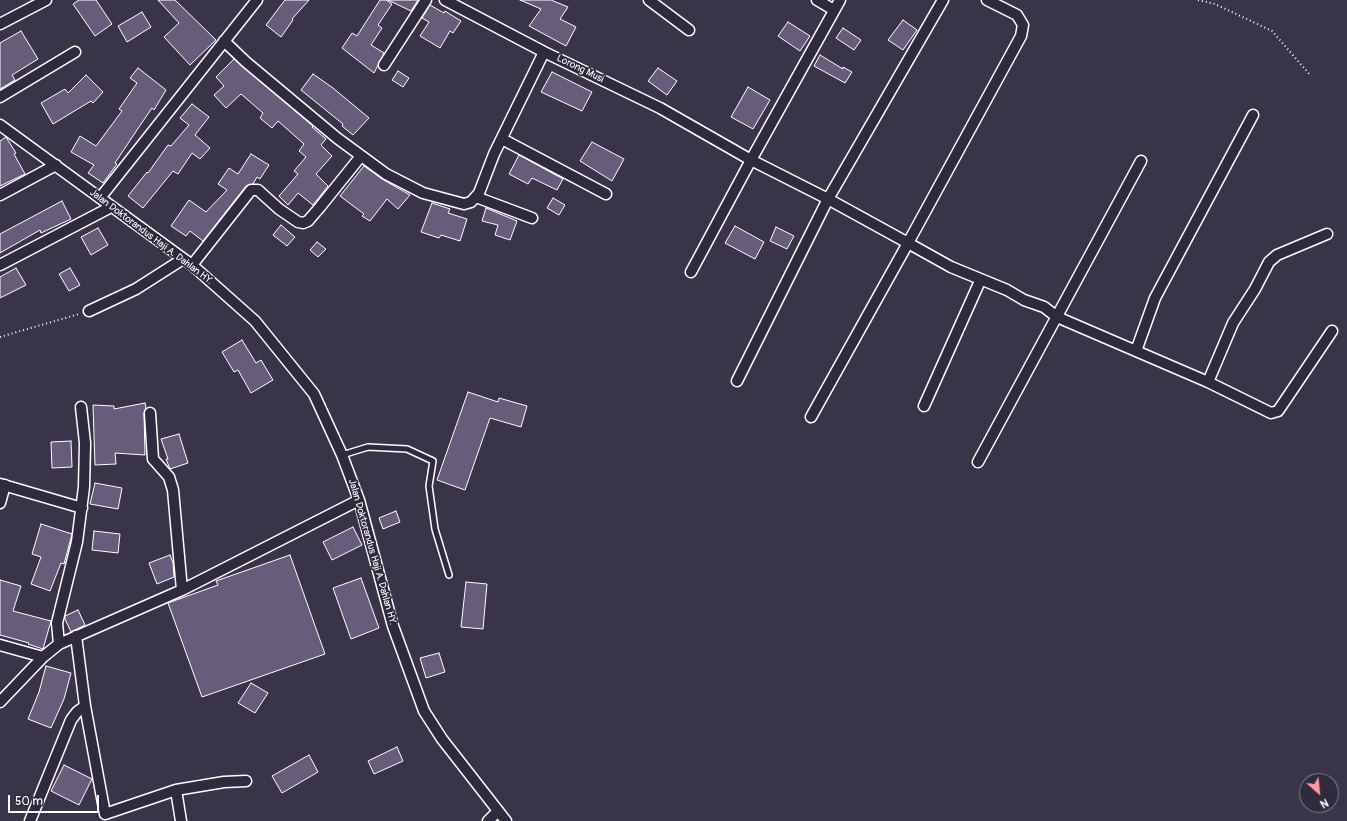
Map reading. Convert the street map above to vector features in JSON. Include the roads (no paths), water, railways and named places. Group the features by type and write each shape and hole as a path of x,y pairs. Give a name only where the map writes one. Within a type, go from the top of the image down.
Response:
{"street":[{"path":"0,24 46,0"},
{"path":"100,198 257,0"},
{"path":"384,65 426,0"},
{"name":"Lorong Musi","path":"445,0 544,52 660,108 751,160 828,199 951,268 1044,307 1057,317 1208,382 1271,413 1278,411 1332,331"},
{"path":"649,0 688,30"},
{"path":"817,0 834,10"},
{"path":"691,272 840,0"},
{"path":"738,382 828,199 943,0"},
{"path":"811,417 1022,36 1023,25 1017,15 987,0"},
{"path":"224,41 246,62 337,138 386,174 423,193 464,204 471,202 476,198 502,139 544,52"},
{"path":"0,98 75,52"},
{"path":"1136,351 1155,298 1252,115"},
{"name":"Jalan Doktorandus Haji A. Dahlan HY.","path":"2,128 56,165 111,207 192,265 254,321 296,370 314,394 342,455 359,500 395,632 424,710 442,739 506,821"},
{"path":"502,139 606,194"},
{"path":"192,265 251,190 258,190 279,209 298,222 303,223 308,221 361,156"},
{"path":"978,462 1141,161"},
{"path":"0,195 56,165"},
{"path":"476,198 532,218"},
{"path":"0,265 111,207"},
{"path":"1208,382 1233,323 1255,289 1269,262 1277,255 1327,234"},
{"path":"89,311 136,289 183,259"},
{"path":"924,406 980,281"},
{"path":"59,644 56,632 57,623 77,542 82,508 85,464 81,407"},
{"path":"150,413 153,459 169,477 173,490 182,590"},
{"path":"0,503 2,485 82,508"},
{"path":"0,702 43,657 59,644 182,590 359,500"},
{"path":"76,636 85,706 103,817 176,790 224,782 246,781"},
{"path":"0,645 43,657"},
{"path":"30,821 71,720 77,712 85,706"},
{"path":"176,790 181,821"},
{"path":"488,821 498,811"}],"lane":[{"path":"342,455 368,447 407,449 433,461 429,486 435,529 449,575"}]}
